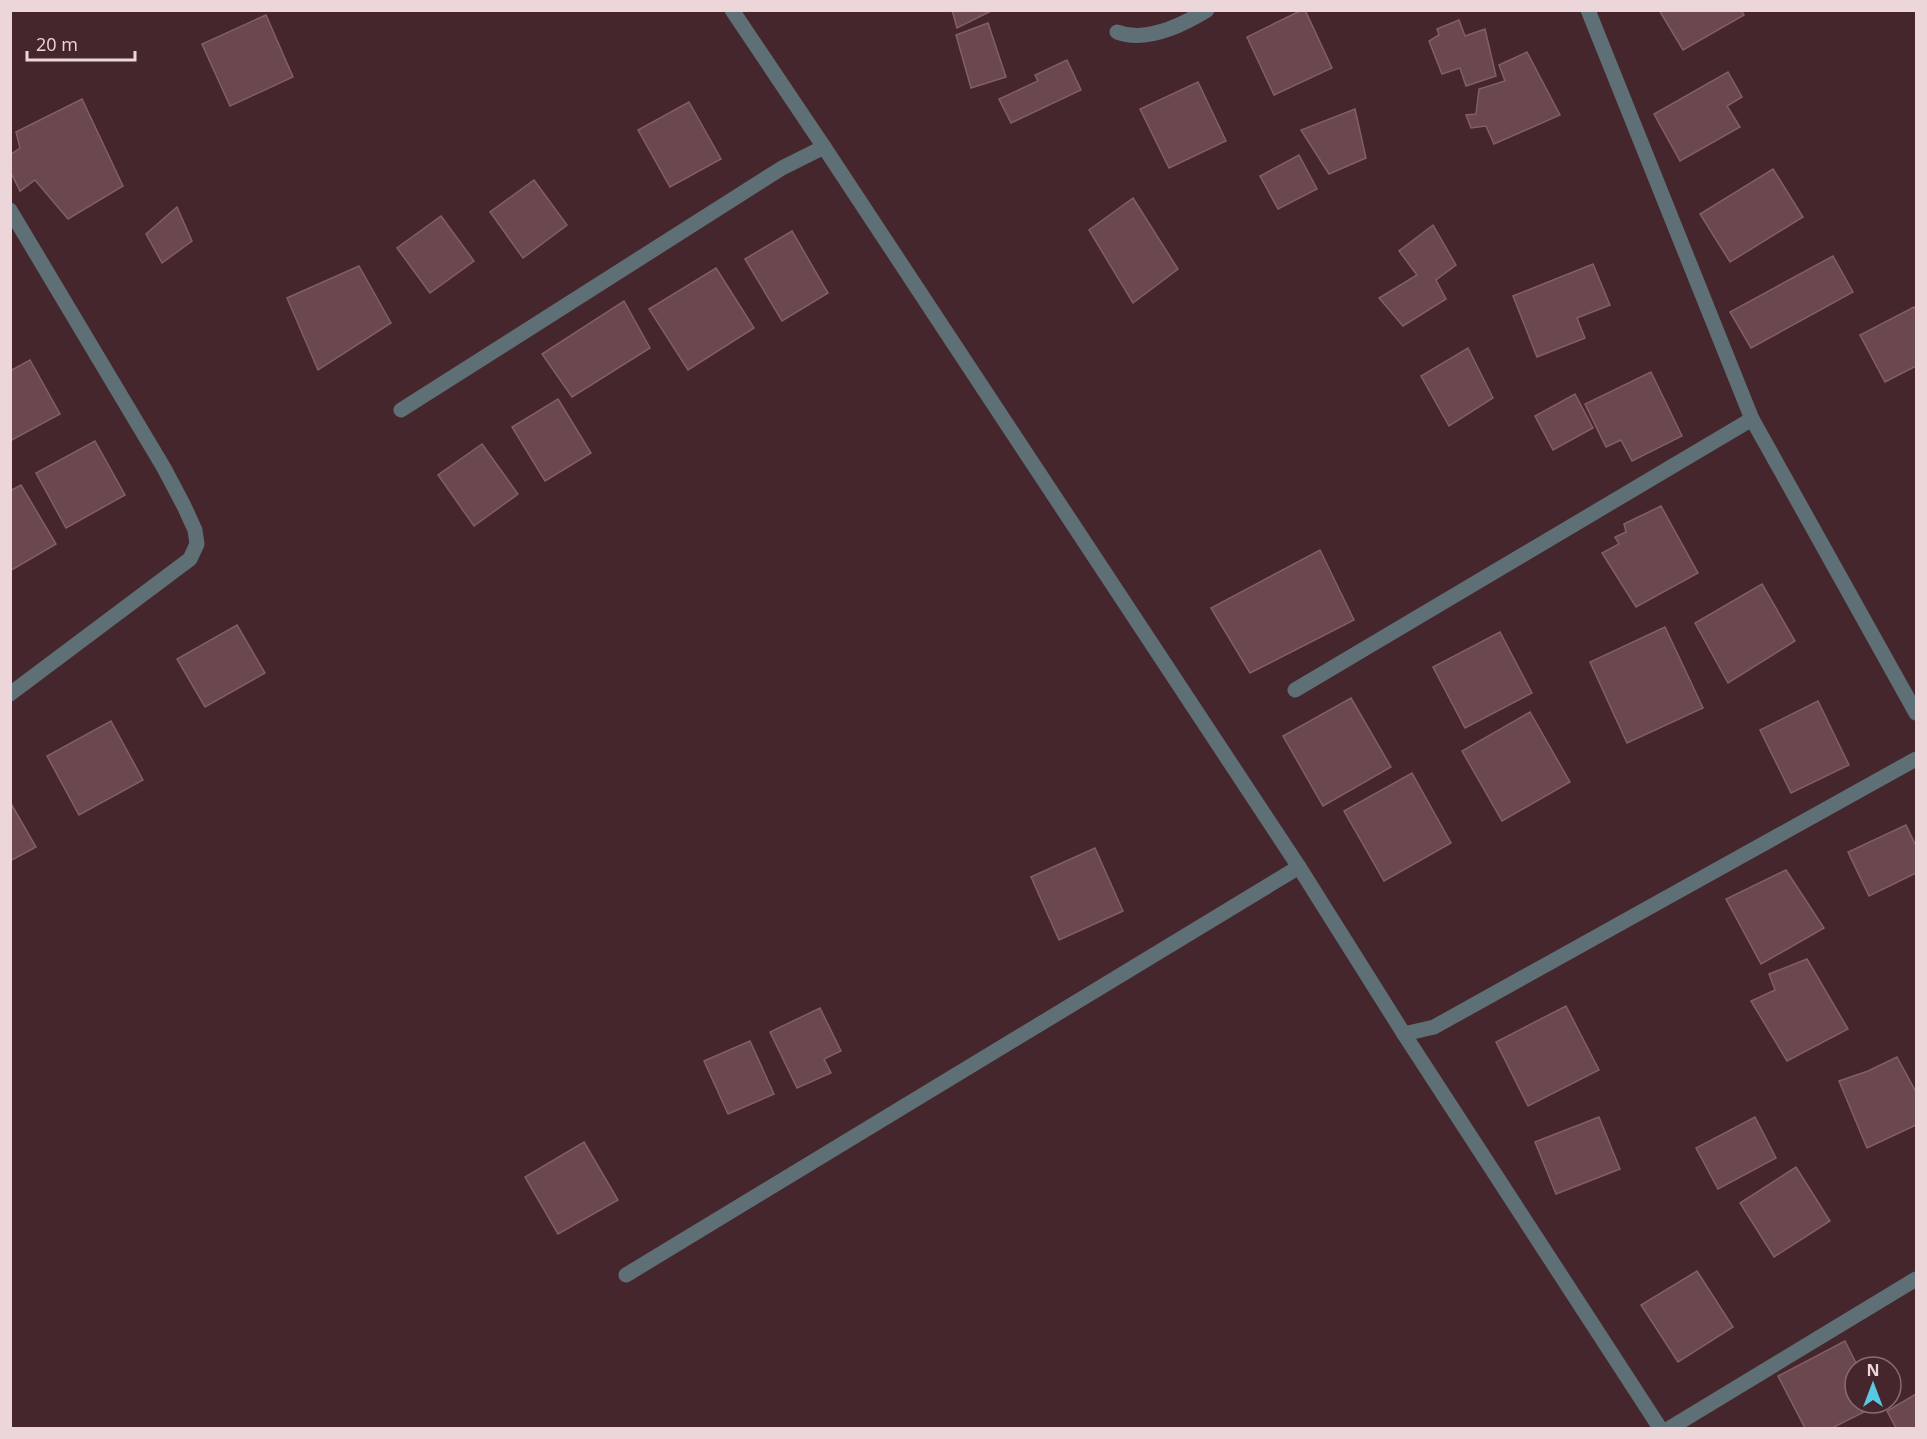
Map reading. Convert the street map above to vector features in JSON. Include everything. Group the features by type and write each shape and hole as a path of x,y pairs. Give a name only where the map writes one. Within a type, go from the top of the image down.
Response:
{"street":[{"path":"732,10 1299,867 1404,1034 1660,1428"},
{"path":"1117,32 1130,37 1162,32 1207,10"},
{"path":"1588,10 1752,419 1917,713"},
{"path":"401,410 782,168 824,147"},
{"path":"10,210 164,468 195,530 196,544 190,559 10,694"},
{"path":"1295,690 1752,419"},
{"path":"1404,1034 1434,1027 1917,759"},
{"path":"626,1275 1299,867"},
{"path":"1670,1428 1917,1280"}],"building":[{"path":"952,10 993,10 957,28"},
{"path":"1305,10 1332,68 1274,95 1247,37"},
{"path":"1659,10 1741,10 1744,15 1683,50"},
{"path":"266,15 293,77 230,106 202,44"},
{"path":"1459,20 1465,36 1485,29 1496,76 1466,86 1460,68 1442,74 1429,41 1439,35 1437,29"},
{"path":"988,23 1006,77 971,88 956,35"},
{"path":"1527,52 1560,115 1494,144 1486,126 1471,128 1466,115 1476,114 1479,89 1505,81 1499,65"},
{"path":"1067,60 1081,90 1011,123 999,99 1038,81 1035,75"},
{"path":"1728,72 1742,97 1727,106 1740,127 1680,161 1654,114"},
{"path":"1198,82 1226,141 1169,168 1140,109"},
{"path":"82,99 123,186 68,219 35,180 20,191 10,171 10,155 20,148 16,132"},
{"path":"689,102 721,159 670,187 638,130"},
{"path":"1355,109 1366,158 1329,174 1301,130"},
{"path":"1299,155 1317,189 1278,209 1260,176"},
{"path":"1773,169 1803,217 1730,262 1700,214"},
{"path":"534,180 567,225 523,258 490,212"},
{"path":"1133,198 1178,269 1133,303 1089,230"},
{"path":"177,207 192,241 162,263 146,234"},
{"path":"441,216 474,261 430,293 397,248"},
{"path":"1433,225 1456,265 1436,280 1446,299 1403,326 1379,298 1417,275 1399,251"},
{"path":"792,231 828,293 782,321 745,259"},
{"path":"1833,256 1853,292 1751,348 1730,312"},
{"path":"1593,264 1610,305 1577,318 1585,338 1537,357 1513,296"},
{"path":"359,266 391,323 318,370 287,298"},
{"path":"716,268 754,328 688,370 649,309"},
{"path":"624,301 650,348 572,397 542,354"},
{"path":"1914,307 1916,311 1916,366 1885,382 1860,335"},
{"path":"1468,348 1493,398 1449,426 1421,376"},
{"path":"30,360 60,414 10,441 10,371"},
{"path":"1651,372 1682,436 1632,461 1621,440 1606,447 1585,404"},
{"path":"1575,394 1593,428 1553,450 1535,416"},
{"path":"558,399 591,453 545,481 512,427"},
{"path":"95,441 125,495 66,528 36,473"},
{"path":"482,444 518,494 474,526 438,475"},
{"path":"21,485 56,544 10,571 10,491"},
{"path":"1661,506 1698,573 1636,607 1602,553 1619,544 1615,537 1626,532 1624,524"},
{"path":"1320,550 1354,620 1250,673 1211,608"},
{"path":"1762,584 1795,641 1728,683 1695,623"},
{"path":"237,625 265,673 205,707 177,659"},
{"path":"1665,627 1703,708 1627,743 1590,662"},
{"path":"1500,632 1532,693 1465,728 1433,667"},
{"path":"1351,698 1391,767 1323,806 1283,736"},
{"path":"1818,701 1849,765 1791,793 1760,730"},
{"path":"1530,712 1570,782 1502,821 1462,751"},
{"path":"111,721 143,780 79,815 47,756"},
{"path":"1412,773 1451,843 1384,881 1344,811"},
{"path":"10,802 36,847 10,861"},
{"path":"1906,825 1916,846 1916,873 1869,896 1848,852"},
{"path":"1095,848 1123,911 1059,940 1031,877"},
{"path":"1786,870 1824,928 1761,964 1726,899"},
{"path":"1807,959 1848,1029 1787,1061 1751,1001 1775,990 1769,974"},
{"path":"1566,1006 1599,1070 1528,1106 1496,1042"},
{"path":"820,1008 841,1051 824,1059 831,1073 797,1088 770,1032"},
{"path":"750,1041 774,1094 728,1114 704,1061"},
{"path":"1897,1057 1916,1092 1916,1125 1867,1148 1839,1081 1868,1071"},
{"path":"1599,1117 1620,1169 1556,1194 1535,1142"},
{"path":"1755,1117 1776,1158 1718,1189 1696,1148"},
{"path":"584,1142 618,1200 558,1234 525,1177"},
{"path":"1796,1167 1830,1221 1774,1257 1740,1203"},
{"path":"1697,1271 1733,1327 1678,1362 1641,1305"},
{"path":"1845,1341 1852,1355 1843,1355 1843,1415 1858,1415 1832,1428 1805,1428 1778,1376"},
{"path":"1916,1394 1916,1428 1896,1428 1889,1415 1903,1415 1903,1402"}]}
